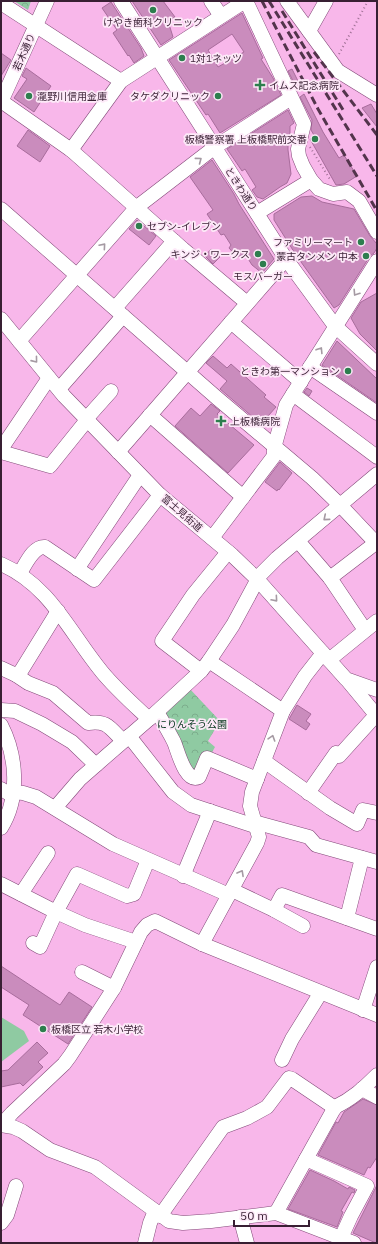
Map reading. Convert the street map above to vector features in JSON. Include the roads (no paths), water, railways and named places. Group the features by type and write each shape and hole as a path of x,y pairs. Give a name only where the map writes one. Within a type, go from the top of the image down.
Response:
{"street":[{"name":"若木通り","path":"1,102 47,1"},
{"name":"ときわ通り","path":"121,1 286,259 335,326 377,364"},
{"path":"211,1 221,16"},
{"path":"71,150 121,81 246,1 288,87 291,98 304,124 298,149 303,166 311,180 319,189 333,194 347,192 359,201 377,232"},
{"path":"287,1 338,71 377,96"},
{"path":"309,31 326,1"},
{"path":"1,3 121,81"},
{"path":"19,341 137,207 214,147 291,98"},
{"path":"1,102 71,150 247,303"},
{"path":"257,213 311,180"},
{"path":"1,209 274,448 312,478 377,543 330,578"},
{"path":"59,389 174,241"},
{"path":"118,452 286,259"},
{"path":"212,538 274,456 274,448 286,405 377,261"},
{"name":"富士見街道","path":"1,319 49,378 86,419 160,495 212,538 257,579 346,679 377,690"},
{"path":"231,322 297,388 377,457"},
{"path":"310,366 377,413"},
{"path":"49,378 1,451 50,466 86,419 111,391"},
{"path":"150,415 244,497"},
{"path":"55,808 80,779 153,716 205,666 233,625 257,579 277,558 341,506 377,474"},
{"path":"77,569 140,475"},
{"path":"20,573 36,549 45,547 94,580 160,495"},
{"path":"298,541 330,578 365,630"},
{"path":"228,552 193,595 162,641 283,711"},
{"path":"1,564 20,573 58,610 103,672 153,716 174,744 180,762 192,777 196,778 199,776 207,758 258,779"},
{"path":"16,675 21,671 58,610"},
{"path":"202,944 257,844 259,837 250,806 252,792 283,711 305,676 326,657 377,621"},
{"path":"1,668 28,683 53,693 88,723 99,721 126,738 173,792 191,805 255,824 309,837 316,845 377,862"},
{"path":"308,793 336,753 339,756 377,716 346,679"},
{"path":"1,710 15,711 42,724 72,742 96,765"},
{"path":"1,725 7,738 14,776 10,793 10,811 1,828"},
{"path":"264,761 330,808 357,824 363,810 377,813"},
{"path":"10,793 23,793 36,797 113,844 183,876 230,892 274,910 303,926"},
{"path":"183,876 210,811"},
{"path":"21,894 48,853"},
{"path":"347,918 362,858"},
{"path":"33,943 40,947 56,912 77,874 127,896 134,894 148,860"},
{"path":"1,884 85,925 136,942"},
{"path":"274,910 282,896 377,928"},
{"path":"306,1159 367,1186 351,1216 347,1241 276,1213 183,1224 169,1221 95,1167 50,1150 22,1131 13,1127 1,1125 64,1064 114,988 141,932 147,925 154,921 202,944 377,1015"},
{"path":"363,1010 377,967"},
{"path":"82,972 114,988"},
{"path":"282,1060 292,1039 318,997 319,992"},
{"path":"276,1213 335,1108 347,1101 377,1075"},
{"path":"145,1243 150,1223 223,1127 247,1118 267,1107 289,1078 335,1108"},
{"path":"362,1089 377,1097"},
{"path":"1,1223 7,1215 16,1186"},
{"path":"240,1217 250,1243"}],"railway":[{"path":"262,1 318,109 377,211"},
{"path":"269,1 377,176"},
{"path":"282,11 345,113"},
{"path":"314,52 377,135"}],"place":[{"name":"けやき歯科クリニック","path":"153,10"},
{"name":"1対1ネッツ","path":"182,58"},
{"name":"イムス記念病院","path":"260,85"},
{"name":"瀧野川信用金庫","path":"29,96"},
{"name":"タケダクリニック","path":"218,96"},
{"name":"板橋警察署 上板橋駅前交番","path":"315,139"},
{"name":"セブン-イレブン","path":"139,226"},
{"name":"ファミリーマート","path":"361,242"},
{"name":"キンジ・ワークス","path":"258,254"},
{"name":"蒙古タンメン 中本","path":"366,256"},
{"name":"モスバーガー","path":"263,264"},
{"name":"ときわ第一マンション","path":"348,371"},
{"name":"上板橋病院","path":"221,421"},
{"name":"板橋区立 若木小学校","path":"43,1029"}],"park label":[{"name":"にりんそう公園","path":"192,724"}]}
